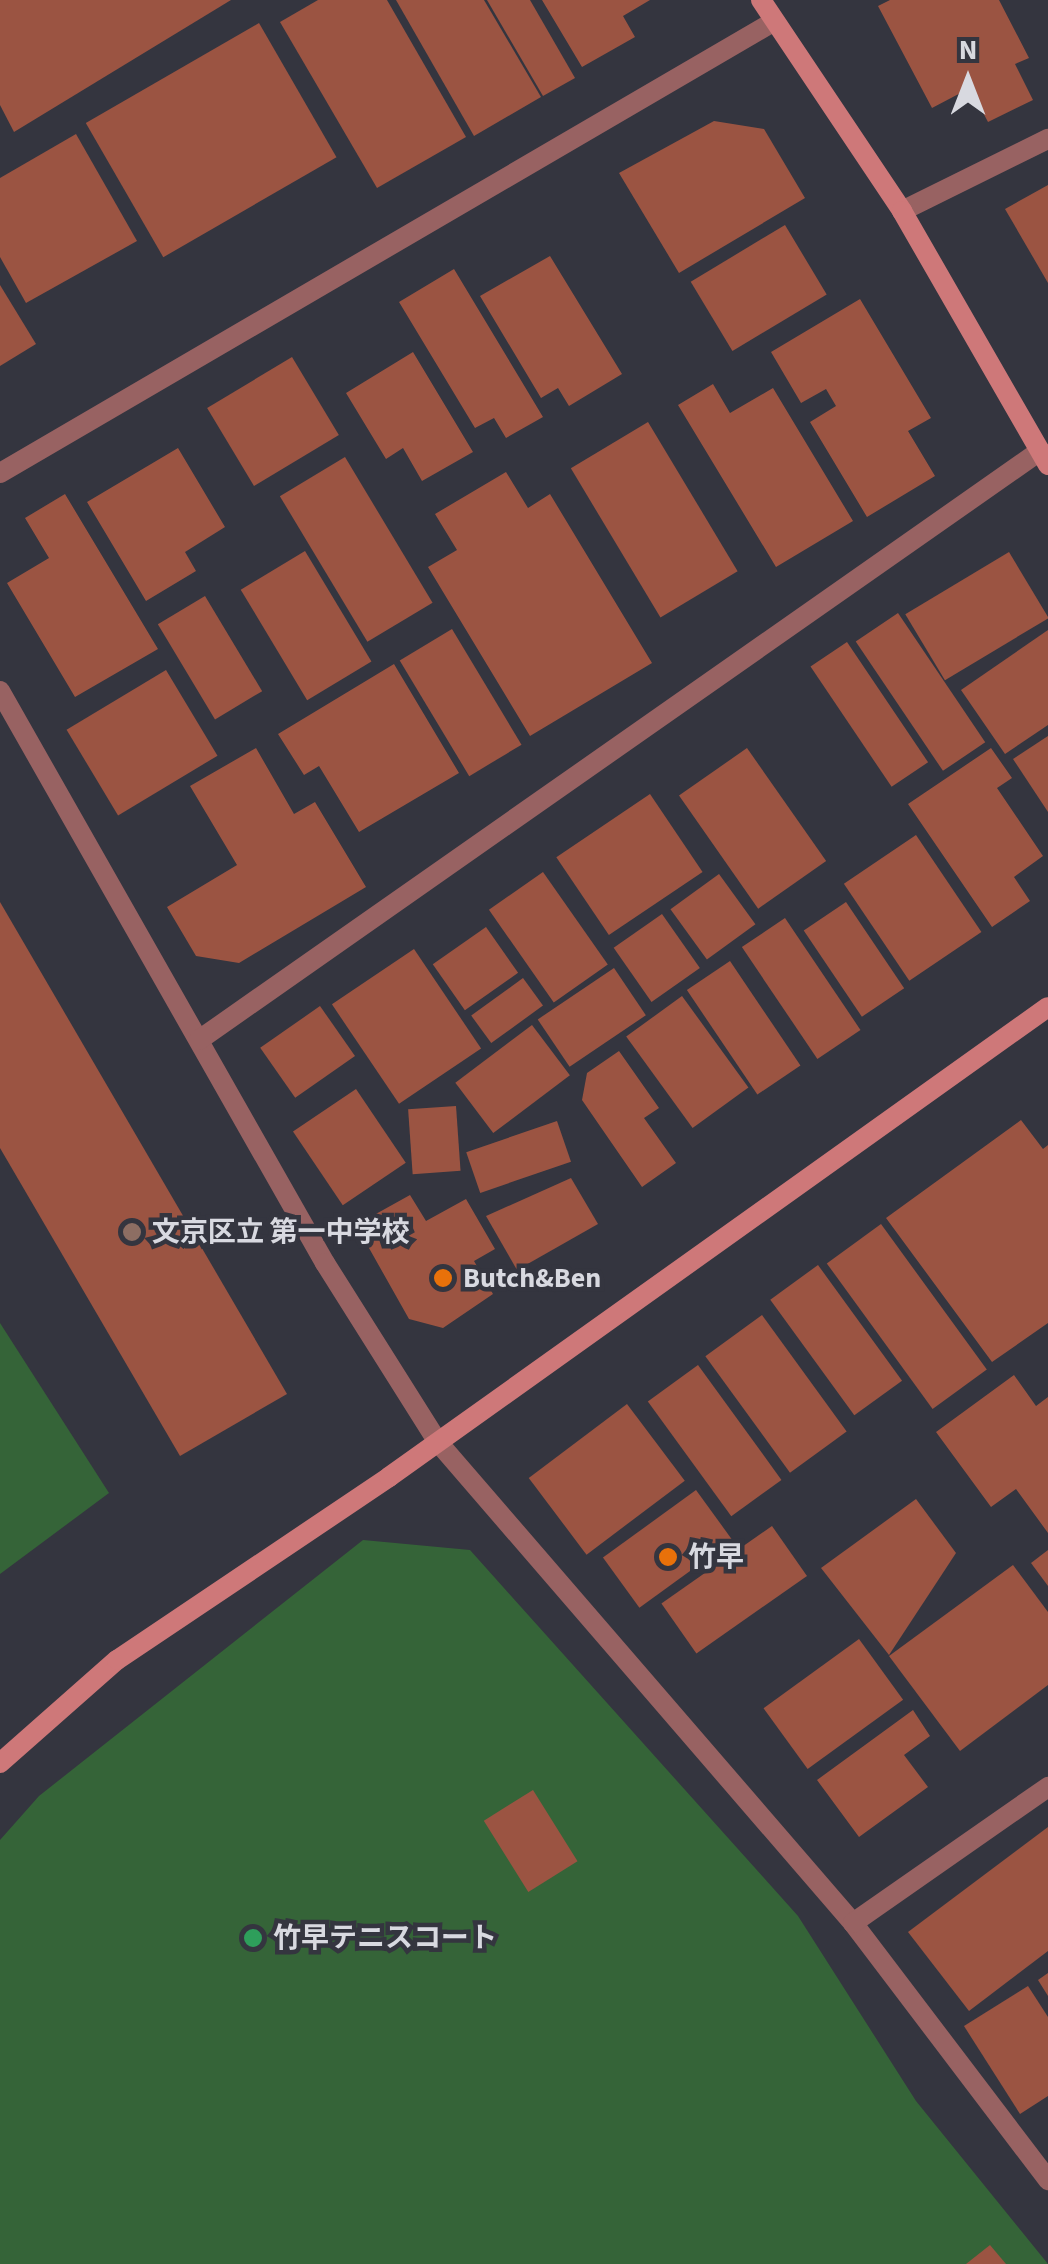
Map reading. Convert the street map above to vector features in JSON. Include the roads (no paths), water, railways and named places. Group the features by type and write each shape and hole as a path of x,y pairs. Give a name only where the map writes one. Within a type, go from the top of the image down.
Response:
{"street":[{"path":"198,1040 1044,458 902,211 761,0"},
{"path":"0,473 773,22"},
{"path":"902,211 1048,139"},
{"path":"0,691 198,1040 437,1441 852,1923 1048,2180"},
{"path":"0,1763 117,1660 437,1441 1048,1007"},
{"path":"852,1923 1048,1787"}],"place":[{"name":"文京区立 第一中学校","path":"132,1232"},
{"name":"Butch&Ben","path":"443,1278"},
{"name":"竹早","path":"668,1557"},
{"name":"竹早テニスコート","path":"253,1938"}]}
